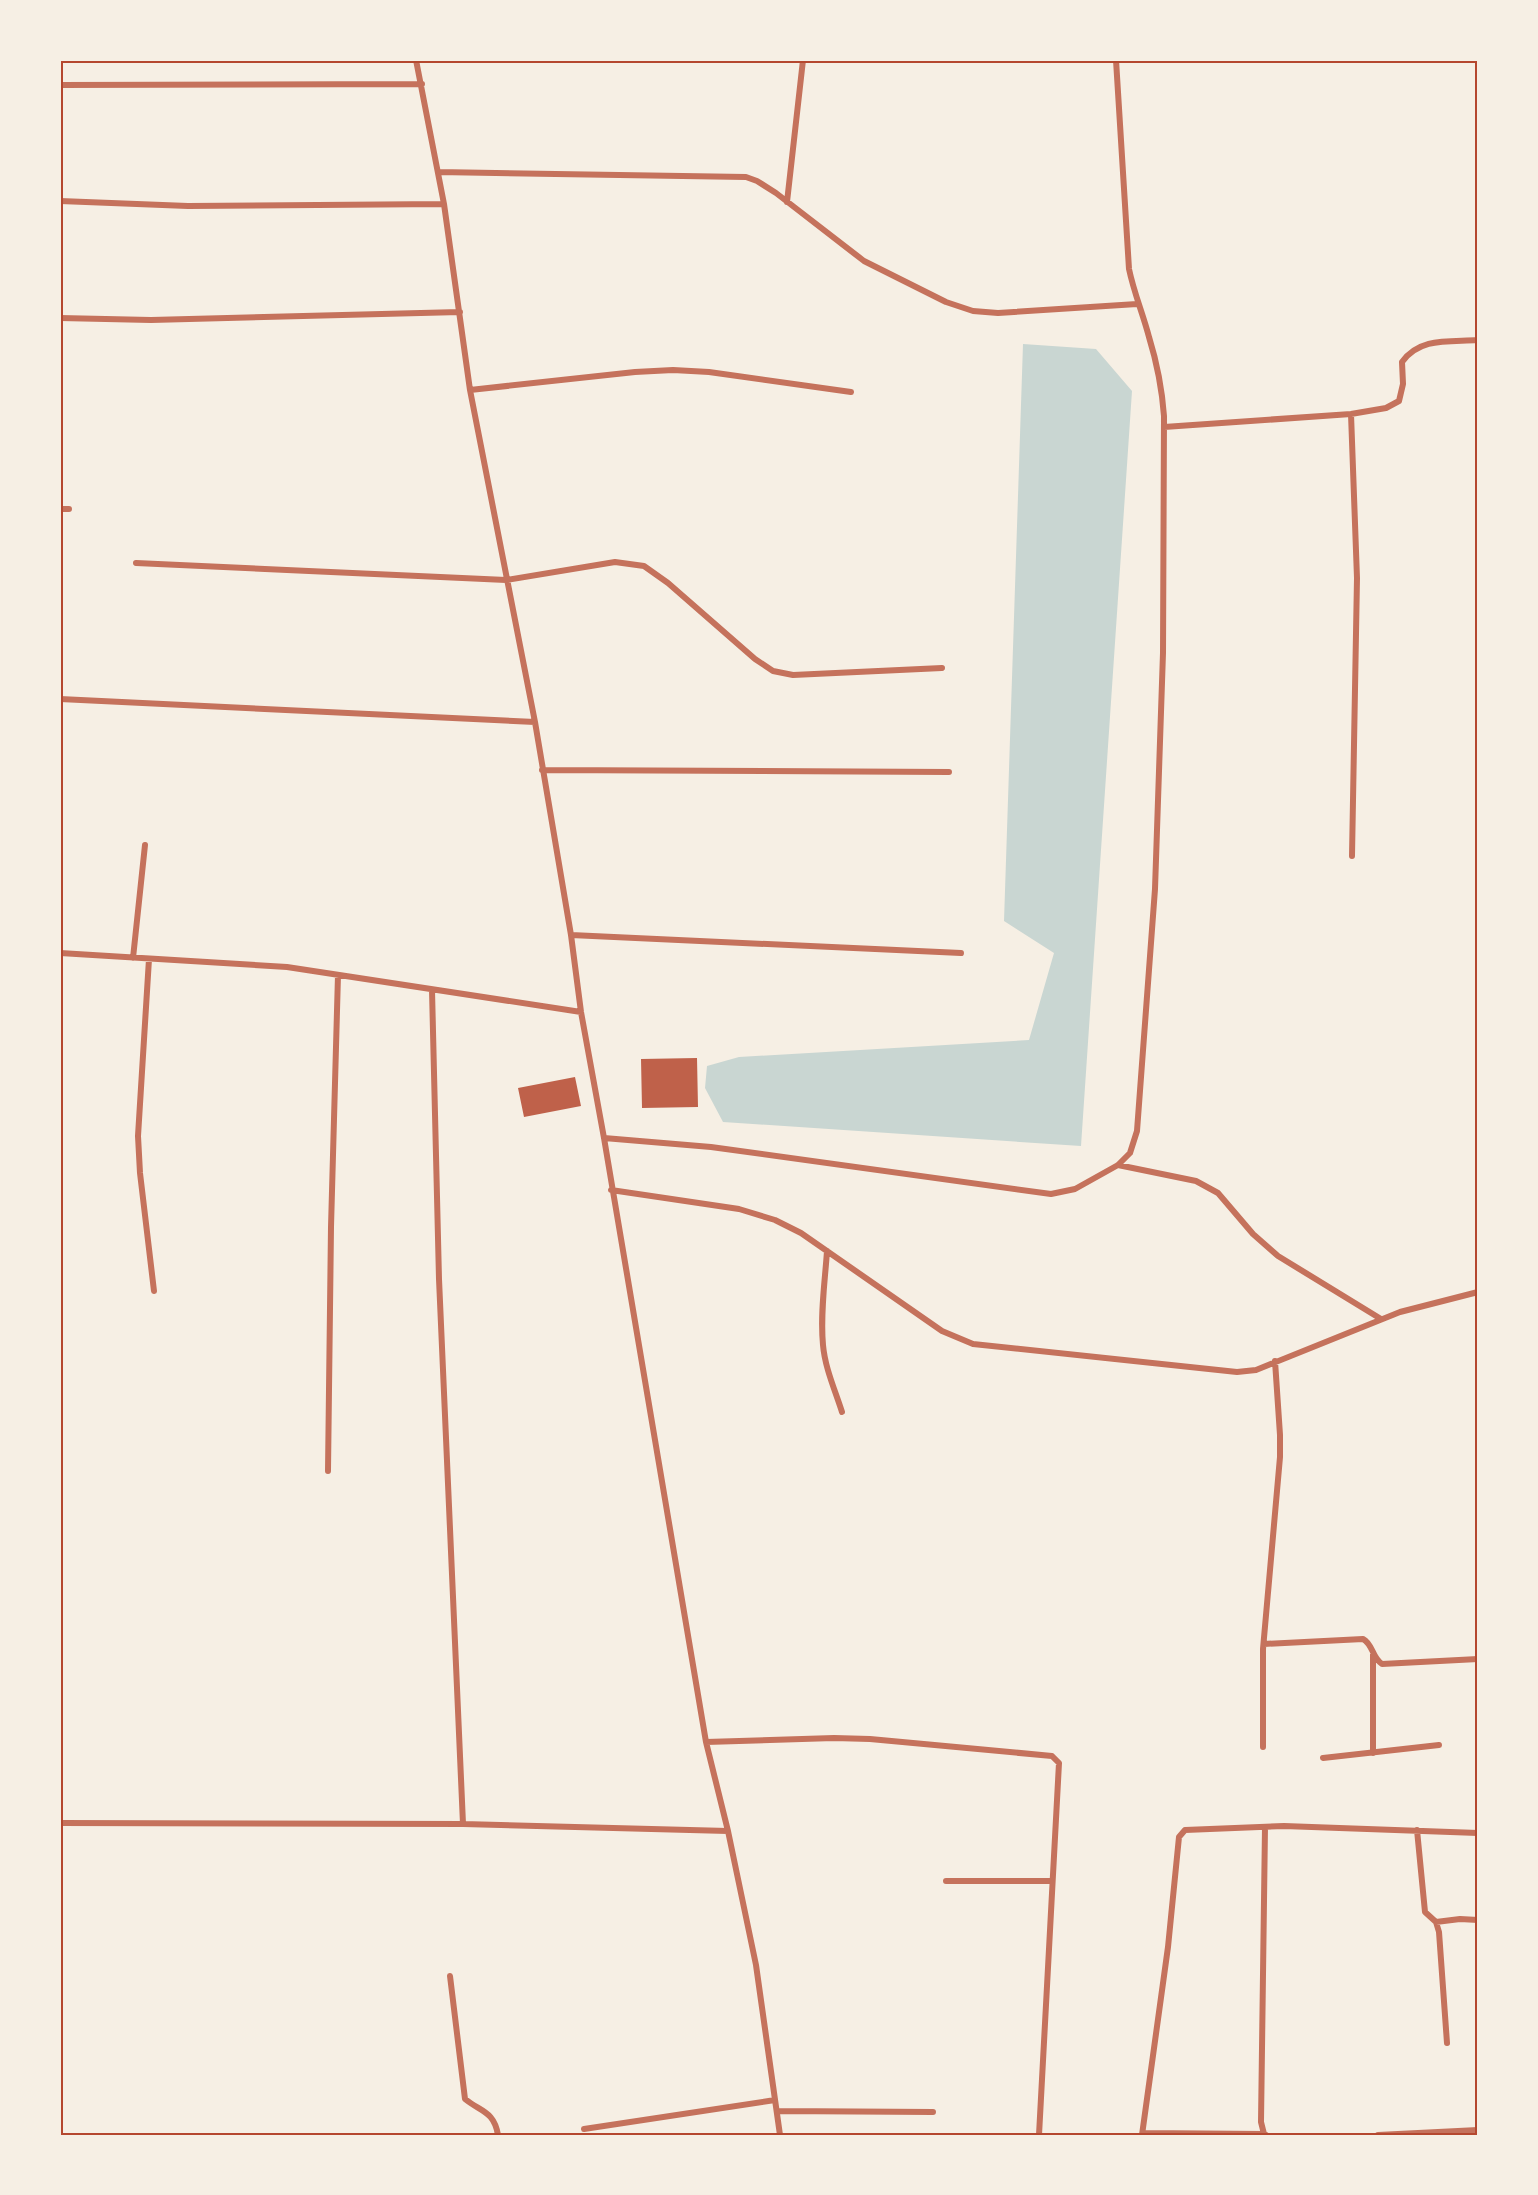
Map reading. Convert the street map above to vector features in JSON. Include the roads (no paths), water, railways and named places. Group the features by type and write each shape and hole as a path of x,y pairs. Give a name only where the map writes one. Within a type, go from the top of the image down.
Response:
{"street":[{"path":"416,60 444,204 470,390 535,722 571,935 581,1012 706,1743 728,1831 756,1965 780,2135"},
{"path":"787,202 803,60"},
{"path":"604,1138 711,1147 1051,1194 1075,1189 1118,1165 1130,1153 1137,1131 1155,889 1163,653 1164,427 1162,388 1149,334 1137,304 1129,269 1116,60"},
{"path":"60,85 422,84"},
{"path":"438,172 746,177 757,181 787,202 864,261 946,302 973,311 998,313 1137,304"},
{"path":"60,201 188,206 444,204"},
{"path":"60,318 151,320 460,312"},
{"path":"1164,427 1351,414 1386,408 1399,401 1403,384 1402,362 1410,351 1422,345 1478,339"},
{"path":"470,390 634,372 673,370 710,372 851,392"},
{"path":"1351,414 1357,579 1352,855"},
{"path":"60,508 69,509"},
{"path":"136,563 506,580 615,562 644,566 668,583 755,659 773,670 793,675 942,668"},
{"path":"60,699 535,722"},
{"path":"542,770 949,772"},
{"path":"133,958 145,845"},
{"path":"571,935 961,953"},
{"path":"60,953 287,968 581,1012"},
{"path":"149,959 138,1136 140,1173 154,1291"},
{"path":"328,1471 338,975"},
{"path":"432,990 439,1279 463,1824"},
{"path":"1118,1165 1196,1181 1218,1192 1252,1234 1278,1256 1381,1319"},
{"path":"611,1190 748,1212 775,1220 801,1233 942,1331 973,1344 1237,1372 1256,1370 1400,1312 1478,1292"},
{"path":"827,1251 822,1326 823,1346 828,1371 842,1412"},
{"path":"1263,1747 1264,1644 1280,1457 1275,1361"},
{"path":"1264,1644 1363,1639 1370,1644 1378,1662 1382,1664 1478,1659"},
{"path":"1373,1653 1373,1752"},
{"path":"706,1743 834,1738 870,1739 1052,1756 1059,1763 1039,2135"},
{"path":"1323,1758 1439,1745"},
{"path":"60,1823 463,1824 728,1831"},
{"path":"1265,1827 1261,2122 1265,2134 1143,2134 1168,1947 1179,1837 1185,1830 1265,1827 1478,1833"},
{"path":"1417,1830 1425,1912 1436,1923 1439,1932 1447,2043"},
{"path":"946,1881 1052,1881"},
{"path":"1436,1923 1460,1918 1478,1920"},
{"path":"450,1976 465,2099 489,2114 495,2122 498,2135"},
{"path":"584,2129 775,2100"},
{"path":"777,2110 933,2112"},
{"path":"1378,2135 1478,2130"}]}
